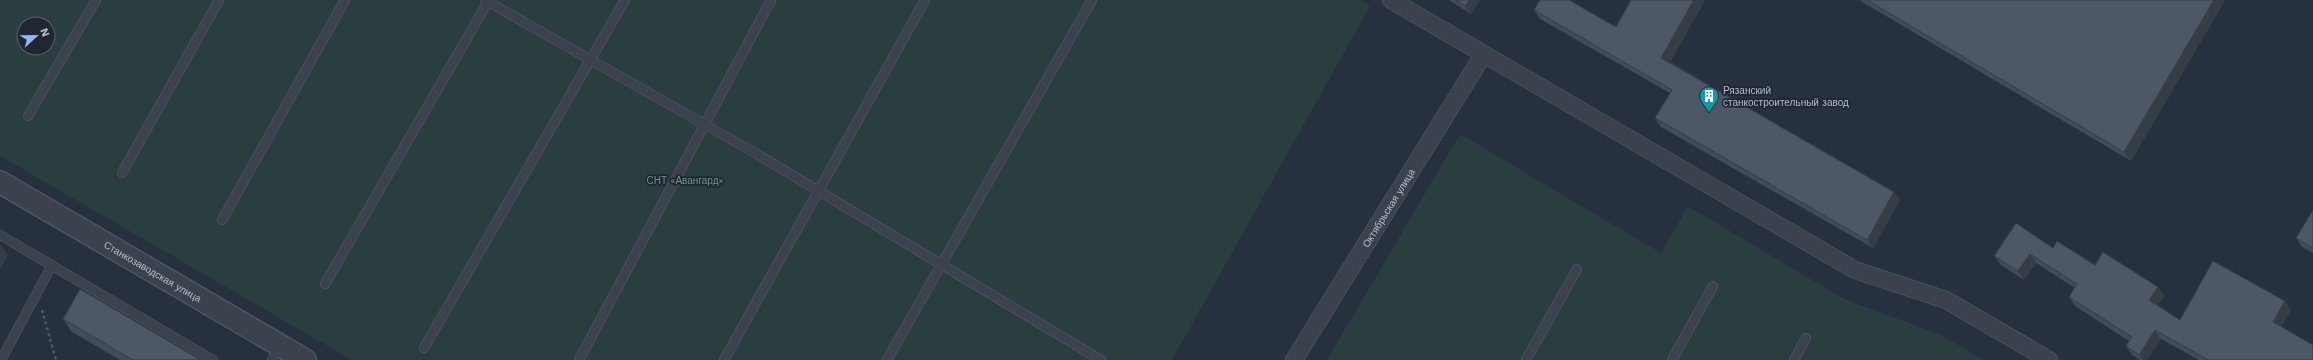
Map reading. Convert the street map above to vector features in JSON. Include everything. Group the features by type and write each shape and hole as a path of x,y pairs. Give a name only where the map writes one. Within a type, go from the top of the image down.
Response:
{"street":[{"path":"1390,0 1482,55 1855,270 1946,300 2049,360"},
{"name":"Октябрьская улица","path":"1294,360 1482,55"},
{"name":"Станкозаводская улица","path":"0,182 275,352 305,360"}],"lane":[{"path":"28,116 96,0"},
{"path":"122,173 219,0"},
{"path":"222,220 345,0"},
{"path":"424,348 625,0"},
{"path":"578,360 771,0"},
{"path":"724,360 820,192 925,0"},
{"path":"887,360 943,265 1092,0"},
{"path":"326,284 487,1 705,124 1100,360"},
{"path":"0,235 213,360"},
{"path":"1,360 52,265"},
{"path":"1526,360 1577,269"},
{"path":"1672,360 1713,286"},
{"path":"1794,360 1806,338"}],"green space":[{"name":"СНТ «Авангард»","path":"0,0 1361,0 1370,6 1172,360 352,360 0,156"},
{"path":"1460,134 1661,253 1688,206 1844,299 1939,334 1984,360 1327,360"}],"building":[{"path":"1456,0 1469,0 1465,6"},
{"name":"Рязанский станкостроительный завод","path":"1540,0 1569,0 1616,27 1631,0 1694,0 1661,58 1894,192 1867,240 1655,118 1672,90 1534,10"},
{"path":"1867,0 2214,0 2124,152"},
{"path":"2313,210 2313,248 2296,238"},
{"path":"2016,223 2053,248 2057,241 2095,265 2103,252 2158,287 2149,300 2180,320 2213,261 2285,301 2273,322 2313,345 2313,360 2208,360 2155,330 2139,355 2126,346 2132,337 2069,297 2077,284 2030,254 2018,271 1994,256"},
{"path":"80,289 201,360 133,360 63,319"}],"place":[{"name":"Рязанский станкостроительный завод","path":"1709,113"}]}
